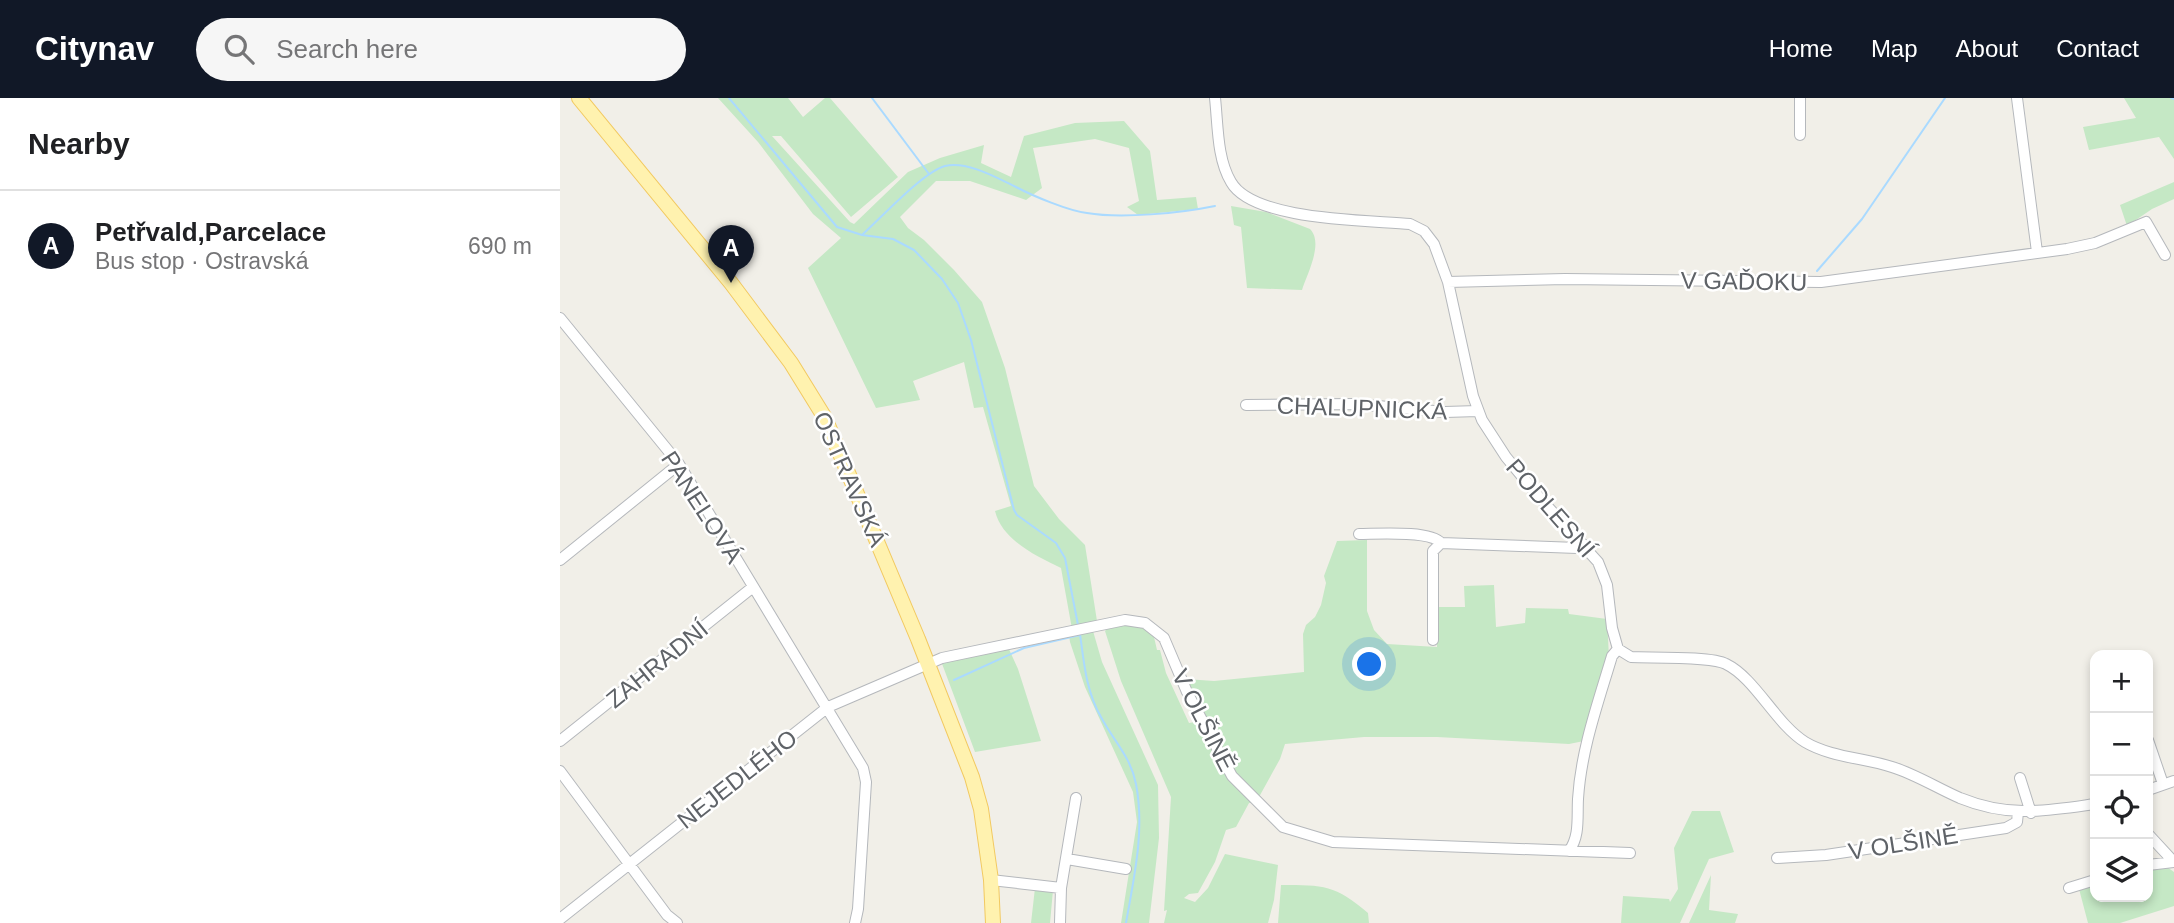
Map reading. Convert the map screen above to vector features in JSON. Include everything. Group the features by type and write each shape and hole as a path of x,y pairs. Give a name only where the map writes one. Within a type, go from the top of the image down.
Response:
{"main road":[{"name":"OSTRAVSKÁ","path":"579,98 731,283 791,363 815,400 838,445 972,777 981,810 993,923"}],"street":[{"name":"PODLESNÍ","path":"1215,98 1224,169 1232,185 1243,195 1258,204 1290,213 1410,224 1424,231 1434,244 1448,282 1478,411 1506,457 1598,562 1606,585 1618,649"},
{"path":"1800,98 1800,135"},
{"path":"2017,98 2037,253"},
{"name":"V GAĎOKU","path":"1448,282 1565,278 1821,282 2095,243 2146,222 2165,255"},
{"name":"PANELOVÁ","path":"560,317 679,464 863,768 866,782 855,923"},
{"name":"CHALUPNICKÁ","path":"1247,405 1355,404 1446,412 1478,411"},
{"path":"560,560 679,464"},
{"path":"1359,534 1396,533 1433,537 1441,543 1577,548 1583,544"},
{"path":"1433,640 1433,551 1441,543"},
{"name":"ZAHRADNÍ","path":"560,741 754,587"},
{"name":"V OLŠINĚ","path":"928,663 1125,620 1145,623 1164,638 1187,692 1232,776 1283,827 1333,842 1630,853"},
{"path":"1569,851 1576,841 1578,795 1586,743 1612,656 1618,649 1631,657 1726,663 1740,674 1778,717 1805,742 1836,754 1897,769 1961,799 1990,808 2031,813 2090,805"},
{"name":"NEJEDLÉHO","path":"560,919 828,707 922,668 928,663"},
{"path":"2153,750 2169,783"},
{"path":"560,771 631,863 667,915 677,923"},
{"path":"2020,778 2031,813"},
{"path":"1060,923 1061,888 1076,798"},
{"name":"V OLŠINĚ","path":"1777,858 1826,855 2006,828 2017,822 2018,812"},
{"path":"2153,839 2174,862"},
{"path":"1067,859 1126,869"},
{"path":"2153,864 2174,862"},
{"path":"990,880 1061,888"},
{"path":"2070,888 2090,882"}],"green space":[{"path":"718,98 788,98 803,117 825,98 830,98 898,177 851,217 781,136 772,136 854,224 908,172 940,158 984,145 981,163 1011,177 1024,136 1075,123 1124,121 1150,151 1157,200 1196,197 1198,209 1138,215 1127,207 1139,201 1129,148 1095,139 1033,148 1042,188 1026,200 970,181 936,181 900,217 982,302 1005,368 1034,486 1059,519 1085,545 1097,621 1072,629 1061,568 1021,546 1012,539 999,521 995,511 1011,506 983,407 974,408 964,362 913,381 920,400 876,408 808,268 841,238 813,214 758,142"},
{"path":"2124,98 2174,98 2174,159 2159,137 2089,150 2083,127 2136,118"},
{"path":"2174,182 2174,199 2152,209 2127,226 2120,205"},
{"path":"1231,206 1266,212 1310,229 1314,235 1315,250 1302,290 1247,288 1241,227 1234,225"},
{"path":"1367,540 1367,611 1374,630 1387,644 1437,647 1436,607 1465,607 1464,586 1494,585 1496,627 1525,623 1526,608 1568,609 1569,614 1607,619 1609,657 1584,741 1569,744 1437,737 1364,737 1285,744 1280,759 1259,797 1235,773 1186,679 1214,681 1304,672 1303,634 1306,625 1315,617 1321,605 1326,583 1324,576 1337,541"},
{"path":"1112,623 1145,626 1154,637 1166,673 1189,723 1195,722 1220,761 1257,802 1249,803 1236,827 1226,830 1215,862 1198,893 1184,898 1195,902 1208,888 1225,854 1278,865 1268,923 1164,923 1167,910 1164,911 1171,797 1121,681 1105,631"},
{"path":"1093,631 1102,662 1158,785 1159,838 1149,923 1121,923 1137,822 1133,792 1085,687 1070,642 1069,635"},
{"path":"1008,647 1018,669 1041,741 975,752 941,661"},
{"path":"1692,811 1720,811 1734,852 1709,859 1680,923 1621,923 1623,896 1669,899 1670,902 1678,889 1674,848"},
{"path":"2167,867 2174,872 2174,906 2120,923 2088,923 2079,889 2090,886 2090,902 2153,902 2153,868"},
{"path":"1711,875 1709,910 1738,914 1735,923 1689,923"},
{"path":"1281,885 1328,888 1347,897 1368,913 1369,923 1278,923"},
{"path":"1035,888 1053,890 1050,923 1031,923"}],"waterway":[{"path":"729,98 837,227 862,235 893,239 914,250 942,279 958,303 971,340 1014,510 1056,543 1065,558 1078,625"},
{"path":"872,98 929,174"},
{"path":"1817,271 1862,219 1945,98"},
{"path":"863,234 925,177 945,166 954,165 982,171 1051,203 1087,213 1151,214 1215,206"},
{"path":"1080,634 1086,677 1092,697 1126,757 1136,784 1139,837 1126,923"},
{"path":"954,680 1024,648 1080,635"}],"place":[{"name":"Petřvald,Parcelace","path":"731,283"}]}
